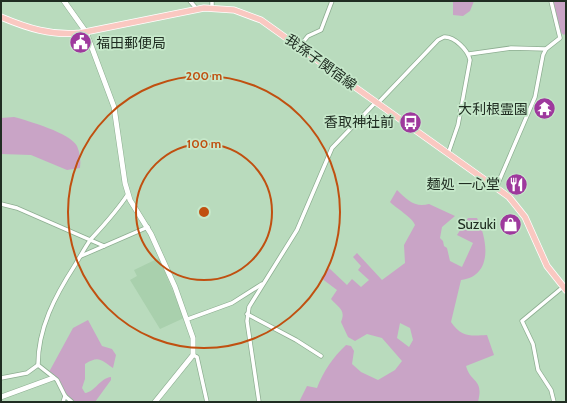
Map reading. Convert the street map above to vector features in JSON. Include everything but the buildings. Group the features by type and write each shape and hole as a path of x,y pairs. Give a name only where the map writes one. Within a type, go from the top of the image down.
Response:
{"main road":[{"name":"我孫子関宿線","path":"1,17 26,27 44,32 65,33 86,32 197,9 212,8 234,10 256,17 299,46 509,197 521,210 528,222 547,266 564,288"}],"street":[{"path":"64,1 86,32 116,114 128,194 148,227 188,319 193,338 193,355 155,402"},
{"path":"190,1 197,9"},
{"path":"212,1 212,8"},
{"path":"299,46 308,36 322,30 332,1"},
{"path":"496,188 535,96 543,55 546,49 560,38 551,1"},
{"path":"259,402 247,314 251,302 289,246 332,148 444,37 452,38 469,54 470,60 467,83 458,125 448,154"},
{"path":"469,54 511,48 546,49"},
{"path":"72,402 65,396 56,380 38,365 38,351 41,337 54,298 90,240 114,214 128,194"},
{"path":"1,204 17,208 104,246"},
{"path":"80,257 148,227"},
{"path":"188,319 232,303 263,283"},
{"path":"554,402 551,390 538,370 533,344 522,321 564,288"},
{"path":"247,314 296,340 321,356"},
{"path":"193,355 197,357 207,402"},
{"path":"1,378 27,373 38,365"},
{"path":"1,397 53,378"},
{"path":"63,402 65,396"}],"shaded area":[{"path":"453,1 474,1 470,11 463,16 453,15"},
{"path":"553,1 566,1 566,33 564,35 561,33"},
{"path":"14,117 58,132 73,141 79,151 80,168 67,170 31,155 1,154 1,118"},
{"path":"397,190 404,197 415,204 429,204 455,216 442,227 440,238 443,241 444,246 447,248 450,261 462,267 473,243 457,235 468,218 477,218 481,227 485,246 483,264 479,272 471,277 461,280 451,322 462,333 476,336 487,335 494,355 466,366 468,372 478,385 478,402 299,402 307,386 317,388 329,365 346,345 351,346 354,351 352,364 361,372 378,380 395,370 402,361 382,338 367,334 355,341 348,337 341,322 343,315 342,312 331,299 337,290 321,278 329,268 347,285 352,279 361,287 369,280 358,270 361,266 353,257 357,253 382,280 405,263 404,245 415,225 408,216 390,202","holes":["400,323 410,328 413,340 409,347 397,338"]},
{"path":"159,258 184,318 160,329 130,280 137,276 134,270"},
{"path":"88,320 102,346 112,349 116,355 113,368 97,359 85,364 85,379 82,388 85,393 92,390 107,378 111,377 111,380 95,402 75,402 68,397 58,380 49,372 73,328"}],"place":[{"name":"福田郵便局","path":"81,43"},
{"name":"大利根霊園","path":"544,109"},
{"name":"香取神社前","path":"410,122"},
{"name":"麺処 一心堂","path":"516,184"},
{"name":"Suzuki","path":"511,224"}]}
